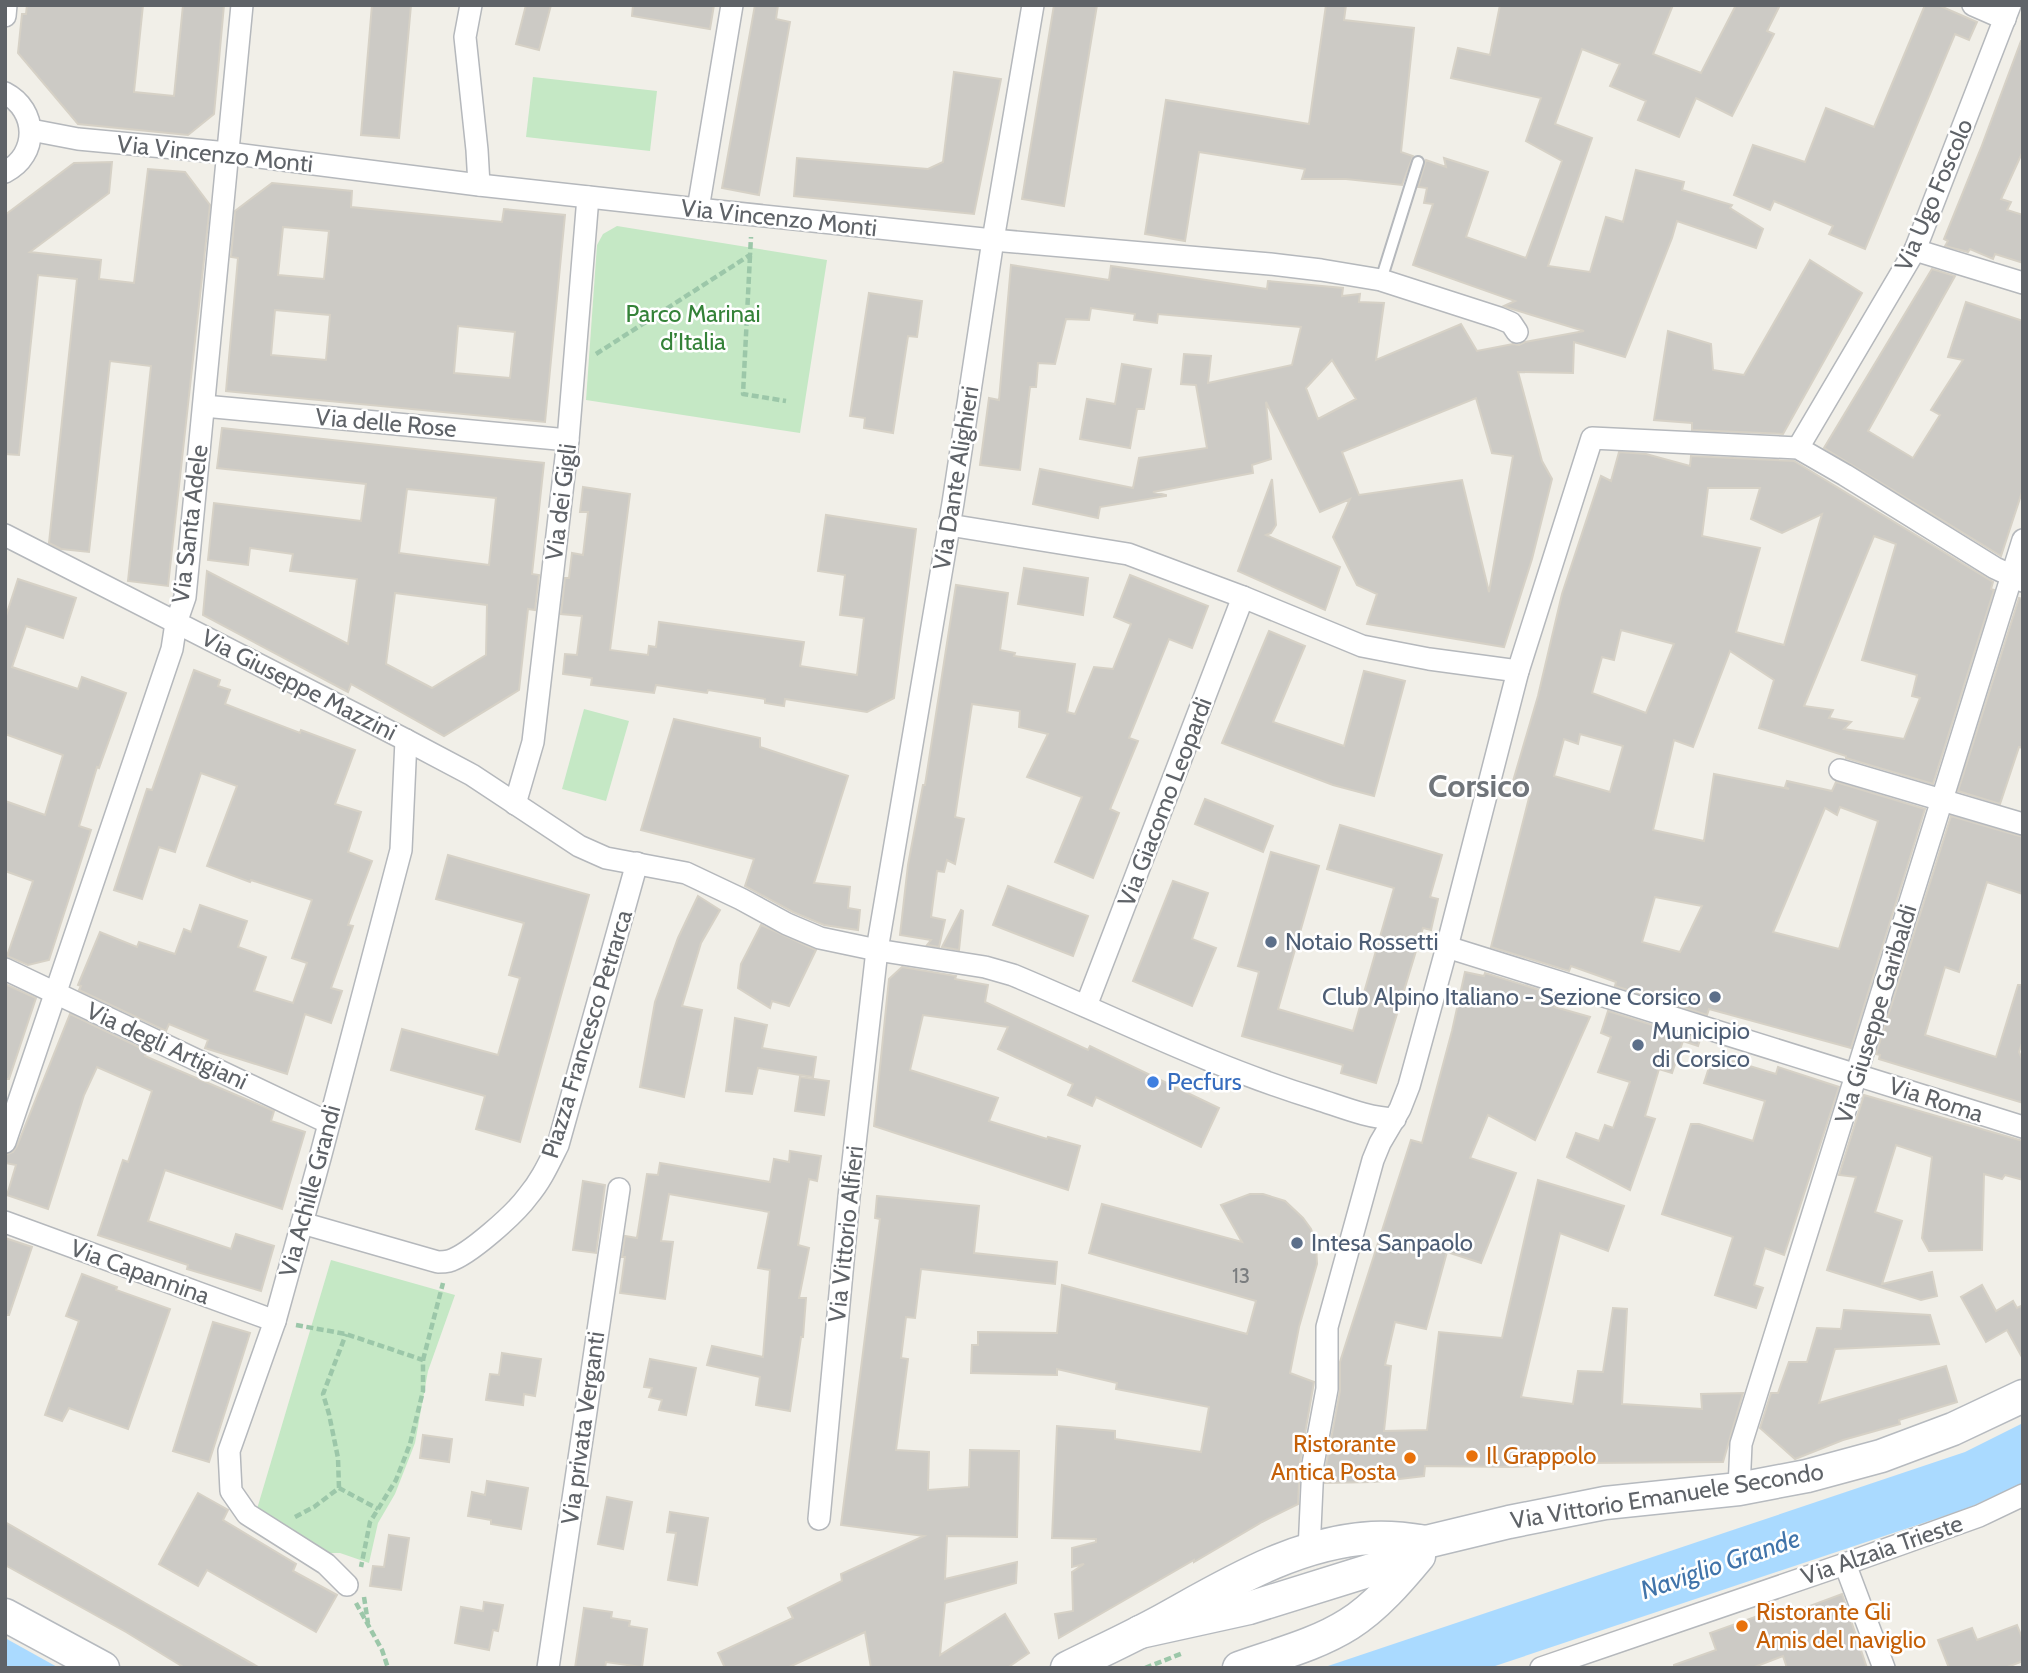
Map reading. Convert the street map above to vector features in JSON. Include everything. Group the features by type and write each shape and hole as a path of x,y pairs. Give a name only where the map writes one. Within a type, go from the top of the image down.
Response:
{"main road":[{"name":"Via Vittorio Emanuele Secondo","path":"1140,1632 1249,1608 1384,1566 1426,1542 1509,1521 1605,1503 1739,1489 1807,1476 1881,1456 1953,1429 2023,1396"},
{"name":"Via Vittorio Emanuele Secondo","path":"1067,1668 1252,1572 1309,1551 1351,1540 1373,1538 1401,1538 1426,1542"},
{"path":"1239,1668 1321,1638 1350,1623 1403,1575 1419,1556 1426,1542"},
{"path":"5,1615 103,1668"}],"street":[{"path":"5,16 6,5"},
{"name":"Via Santa Adele","path":"5,1142 172,649 176,623 185,597 242,5"},
{"path":"471,5 465,37 479,185"},
{"path":"698,209 732,5"},
{"name":"Via Dante Alighieri","path":"877,950 1033,5"},
{"path":"1973,5 2008,12"},
{"name":"Via Ugo Foscolo","path":"1798,448 1915,250 2008,12"},
{"path":"5,93 17,100 24,109 31,130 26,153 19,163 5,172"},
{"name":"Via Vincenzo Monti","path":"31,130 78,139 228,153 479,185 753,215 993,240 1270,264 1381,280 1499,318 1511,323 1517,332"},
{"name":"Via dei Gigli","path":"514,804 533,742 569,440 588,197"},
{"path":"1915,250 2023,283"},
{"name":"Via delle Rose","path":"204,406 569,440"},
{"path":"1309,1551 1313,1464 1327,1389 1327,1327 1373,1160 1409,1086 1518,671 1592,438 1798,448 2017,579"},
{"path":"949,525 1128,554 1362,646 1429,659 1518,671"},
{"name":"Via Giuseppe Mazzini","path":"5,535 407,740 472,775 579,846 606,858 686,873 820,938 985,967 1013,975 1217,1065 1262,1082 1361,1112 1395,1119"},
{"name":"Via Giuseppe Garibaldi","path":"1739,1489 1741,1444 1941,801 2017,579 2023,540"},
{"name":"Via Giacomo Leopardi","path":"1086,1006 1243,597"},
{"name":"Via Achille Grandi","path":"355,1590 326,1564 247,1514 231,1491 229,1451 275,1321 401,850 407,740"},
{"path":"1840,770 2023,824"},
{"name":"Piazza Francesco Petrarca","path":"449,1261 477,1244 517,1209 530,1195 558,1145 637,863"},
{"name":"Via Roma","path":"1447,947 2023,1127"},
{"name":"Via Vittorio Alfieri","path":"819,1519 849,1197 877,950"},
{"name":"Via degli Artigiani","path":"5,969 329,1123"},
{"name":"Via privata Verganti","path":"548,1668 619,1189"},
{"name":"Via Capannina","path":"5,1222 275,1321"},
{"path":"302,1223 438,1262 449,1261"},
{"name":"Via Alzaia Trieste","path":"1541,1668 1597,1658 1979,1516 2023,1494"},
{"path":"1845,1564 1884,1668"}],"lane":[{"path":"1381,280 1418,162"}],"path":[{"path":"753,215 743,394 786,401"},
{"path":"574,369 750,256"},
{"path":"361,1567 370,1522 396,1480 410,1444 423,1391 423,1360 449,1261"},
{"path":"275,1321 346,1334 423,1360"},
{"path":"339,1488 338,1458 323,1394 346,1334"},
{"path":"339,1488 378,1509"},
{"path":"272,1530 314,1507 339,1488"},
{"path":"355,1590 368,1623"},
{"path":"355,1590 388,1668"},
{"path":"1145,1668 1187,1652"}],"green space":[{"path":"533,77 657,91 650,151 526,137"},
{"name":"Parco Marinai d’Italia","path":"617,226 827,260 800,433 586,400 597,245 603,234"},
{"path":"584,709 629,721 606,801 562,789"},
{"path":"331,1260 455,1295 428,1371 415,1443 395,1494 378,1523 369,1563 340,1553 329,1553 257,1509"}],"water":[{"name":"Naviglio Grande","path":"2023,1423 2023,1483 1968,1508 1489,1668 1322,1668 1965,1452"},
{"path":"5,1638 59,1668 5,1668"}],"building":[{"path":"27,5 143,5 134,92 174,96 183,5 224,5 214,114 188,135 78,124 18,53 22,14 26,14"},
{"path":"372,5 411,5 399,138 361,135"},
{"path":"526,5 551,5 539,50 516,44"},
{"path":"633,5 714,5 710,29 632,16"},
{"path":"755,5 778,5 776,19 790,22 759,195 722,188"},
{"path":"1054,5 1097,5 1064,206 1022,199"},
{"path":"1326,5 1346,5 1344,20 1414,28 1401,152 1413,156 1402,185 1346,179 1302,179 1305,169 1199,152 1185,241 1145,234 1166,100 1309,124"},
{"path":"1500,5 1673,5 1653,54 1701,73 1736,5 1780,5 1767,31 1774,34 1732,116 1696,98 1679,137 1638,120 1646,101 1610,86 1620,64 1582,49 1555,124 1592,138 1548,266 1590,272 1606,217 1623,222 1636,170 1684,182 1682,190 1732,205 1730,208 1763,229 1756,248 1677,221 1625,357 1574,342 1573,373 1518,372 1542,461 1552,479 1532,559 1504,647 1367,624 1377,594 1357,585 1333,537 1350,499 1320,512 1266,402 1271,459 1252,465 1253,473 1153,492 1166,496 1100,507 1098,518 1033,504 1040,469 1133,488 1139,458 1207,448 1196,385 1181,384 1184,354 1211,356 1208,383 1292,365 1301,327 1158,314 1157,323 1134,320 1135,314 1091,308 1089,320 1066,319 1055,364 1038,363 1036,387 1030,387 1020,470 980,465 989,398 999,400 1011,265 1109,280 1111,266 1267,289 1268,281 1343,288 1342,296 1360,294 1359,302 1384,303 1376,360 1461,324 1477,351 1584,331 1509,308 1504,306 1515,301 1413,265 1433,204 1424,203 1427,188 1418,187 1426,160 1446,167 1444,158 1488,172 1466,237 1526,258 1562,161 1526,141 1541,98 1451,78 1458,48 1490,55","holes":["1332,360 1356,399 1318,419 1306,388","1476,398 1492,453 1513,456 1489,592 1462,480 1359,495 1342,452"]},
{"path":"1925,5 1938,5 1977,22 1969,40 1955,34 1865,249 1829,234 1833,226 1774,201 1770,210 1734,195 1753,145 1805,162 1826,108 1874,127"},
{"path":"2021,41 2023,151 2001,199 2011,202 2007,210 2023,215 2023,263 1995,254 1993,259 1970,249 1968,252 1945,246 1948,241 1944,239"},
{"path":"954,72 1001,79 974,214 794,196 797,158 928,169 943,162"},
{"path":"112,162 109,193 30,252 101,260 99,279 134,283 148,169 185,172 210,205 168,586 128,581 151,366 110,361 89,552 61,549 49,543 77,279 38,275 19,455 5,454 5,215 74,163"},
{"path":"272,183 352,191 351,207 502,222 504,209 565,215 545,422 226,391 238,258 231,257 235,211","holes":["283,227 329,231 324,279 278,275","275,310 330,315 326,360 271,355","458,326 515,332 510,378 454,373"]},
{"path":"1810,260 1862,293 1783,434 1692,430 1692,423 1654,420 1668,331 1711,344 1713,370 1744,375"},
{"path":"1932,269 1955,276 1868,431 1913,458 1940,415 1931,410 1963,360 1948,357 1966,302 2023,321 2023,489 2001,556 1824,448"},
{"path":"869,293 922,301 917,337 908,336 893,433 864,428 865,418 850,416"},
{"path":"1122,364 1151,369 1144,409 1137,409 1130,448 1080,439 1087,399 1115,404"},
{"path":"222,428 544,463 532,574 539,575 535,610 528,609 519,690 444,736 351,684 348,692 203,615 207,571 348,644 357,579 290,571 293,554 250,548 248,565 208,560 214,503 361,521 366,484 217,468","holes":["407,489 496,498 489,565 399,553","395,593 487,605 486,655 432,688 386,664"]},
{"path":"1619,452 1646,454 1690,466 1691,456 1794,461 1993,582 1991,589 1994,590 1933,784 1759,728 1774,680 1730,651 1693,747 1674,740 1653,830 1704,841 1714,774 1789,789 1785,787 1787,781 1832,791 1836,782 1925,809 1851,1048 1709,1009 1707,1015 1615,986 1616,982 1571,966 1569,971 1491,947 1530,794 1511,788 1538,696 1562,594 1601,476 1611,481","holes":["1708,488 1760,488 1751,519 1782,533 1822,514 1784,645 1736,632 1760,548 1702,536","1874,536 1896,544 1862,660 1917,675 1912,696 1920,698 1904,739 1844,729 1851,722 1829,718 1833,710 1804,706","1621,630 1674,644 1646,713 1592,693 1602,657 1614,660","1580,734 1623,746 1610,792 1554,776 1564,739 1578,744","1840,807 1878,821 1839,949 1773,932 1825,808 1837,815","1655,897 1702,906 1680,952 1642,942"]},
{"path":"1272,479 1276,525 1271,533 1266,535 1340,567 1325,610 1238,571"},
{"path":"583,487 630,494 610,650 648,655 649,646 656,647 659,622 804,642 800,666 857,675 864,618 840,615 845,575 818,571 826,515 916,529 894,698 867,712 785,699 784,706 765,703 765,699 708,690 707,693 656,685 654,693 591,685 592,678 563,674 565,654 577,655 582,616 561,614 565,578 569,578 572,553 583,555 588,512 580,512"},
{"path":"1024,568 1088,578 1083,615 1018,604"},
{"path":"1130,575 1208,606 1192,648 1169,639 1129,738 1138,741 1110,809 1119,813 1093,878 1055,862 1082,797 1027,777 1048,734 1019,727 1020,711 972,704 955,817 964,819 955,864 947,860 944,872 937,871 931,917 945,920 939,947 927,945 931,940 900,935 908,865 925,785 956,585 1008,593 1000,650 1015,653 1014,656 1075,664 1067,712 1075,714 1094,667 1113,669 1131,624 1114,617"},
{"path":"18,579 76,598 63,638 26,626 12,667 78,689 82,677 126,693 99,768 97,767 79,826 91,830 49,960 28,965 7,956 33,881 5,871 5,801 45,815 63,755 5,734 5,619"},
{"path":"2019,598 2023,599 2023,748 2019,747 2000,804 1958,791"},
{"path":"1269,631 1305,646 1273,722 1344,746 1364,671 1405,681 1374,796 1333,785 1222,743"},
{"path":"194,670 220,680 218,686 230,690 225,704 300,733 301,730 355,750 335,804 361,812 348,852 372,861 348,925 353,926 331,988 342,991 331,1023 305,1014 287,1074 205,1048 208,1040 169,1024 166,1031 79,990 81,986 78,985 100,932 137,947 139,942 175,954 184,929 191,932 200,905 247,921 238,947 266,957 254,991 293,1003 307,963 292,958 312,900 207,866 237,786 201,773 175,852 159,847 142,899 114,890 147,789 152,790"},
{"path":"674,719 760,738 760,747 848,776 814,883 850,887 848,908 860,910 858,930 824,925 745,886 754,859 641,830"},
{"path":"1205,799 1273,826 1263,852 1195,824"},
{"path":"1951,816 2023,837 2023,894 1987,882 1959,972 1945,967 1925,1035 1996,1057 2018,985 2023,985 2023,1040 2019,1052 2023,1061 2023,1103 1879,1059 1880,1055 1876,1054"},
{"path":"1340,825 1442,855 1430,897 1438,899 1431,930 1423,928 1376,1083 1341,1073 1343,1065 1242,1036 1259,972 1238,966 1271,852 1319,866 1278,1009 1353,1031 1394,888 1327,869"},
{"path":"448,855 589,895 520,1142 476,1129 485,1096 391,1070 402,1029 498,1055 520,978 509,975 524,923 436,899"},
{"path":"1173,881 1208,893 1192,939 1216,948 1192,1006 1133,981"},
{"path":"1008,886 1088,916 1073,956 993,925"},
{"path":"698,896 720,910 701,943 682,1006 702,1010 684,1097 640,1087 655,1002 678,938"},
{"path":"961,910 959,950 942,947"},
{"path":"761,925 816,950 789,1006 772,1001 770,1008 738,988 741,964"},
{"path":"902,967 956,976 955,979 988,985 985,1002 1088,1050 1090,1046 1219,1108 1201,1147 1096,1097 1092,1106 1068,1095 1073,1084 998,1049 1008,1027 923,1015 910,1070 998,1098 989,1121 1080,1146 1068,1190 874,1126 889,979"},
{"path":"1465,972 1484,976 1485,973 1559,996 1555,1007 1590,1017 1535,1140 1488,1115 1470,1158 1516,1173 1481,1263 1447,1252 1426,1329 1395,1322 1385,1365 1391,1366 1384,1431 1427,1430 1439,1332 1502,1338 1538,1180 1624,1206 1608,1251 1560,1233 1521,1397 1573,1404 1578,1371 1603,1372 1613,1308 1627,1309 1622,1404 1702,1409 1701,1394 1743,1393 1723,1462 1586,1463 1513,1467 1425,1466 1424,1476 1374,1482 1325,1483 1340,1391 1340,1362 1411,1140 1422,1143"},
{"path":"5,984 36,998 9,1079 5,1079"},
{"path":"1608,1011 1700,1040 1698,1046 1683,1041 1672,1073 1659,1069 1645,1116 1655,1119 1630,1190 1567,1157 1576,1133 1599,1141 1605,1125 1613,1128 1630,1082 1598,1072 1611,1037 1601,1033"},
{"path":"70,1014 147,1051 145,1056 274,1111 271,1121 305,1132 282,1209 165,1170 148,1221 231,1249 236,1234 274,1246 261,1291 187,1269 188,1265 98,1235 123,1160 128,1162 152,1091 97,1067 84,1095 48,1209 7,1195 16,1165 5,1163 5,1155 13,1152 17,1146"},
{"path":"735,1018 767,1025 762,1048 816,1057 813,1077 758,1068 752,1094 726,1091"},
{"path":"1713,1055 1776,1074 1778,1067 1839,1087 1784,1255 1765,1248 1754,1285 1763,1288 1756,1308 1715,1295 1733,1237 1662,1214 1691,1124 1699,1124 1753,1141 1765,1101 1704,1083"},
{"path":"800,1077 829,1081 824,1115 795,1111"},
{"path":"1864,1095 2023,1141 2023,1180 2005,1175 2002,1179 1984,1174 1982,1250 1929,1251 1922,1238 1932,1157 1896,1145 1875,1212 1902,1221 1882,1284 1932,1272 1937,1296 1921,1300 1827,1270 1856,1177 1839,1175"},
{"path":"790,1151 821,1156 817,1181 809,1179 798,1245 809,1248 799,1298 806,1298 803,1337 790,1411 756,1405 760,1377 707,1365 712,1346 763,1357 770,1270 758,1268 769,1212 669,1194 661,1241 673,1242 665,1299 620,1293 625,1236 637,1238 647,1174 658,1175 660,1163 770,1182 774,1159 789,1162"},
{"path":"583,1181 605,1185 596,1253 573,1250"},
{"path":"1250,1194 1263,1194 1285,1201 1311,1229 1316,1244 1317,1264 1299,1327 1290,1373 1314,1382 1300,1462 1298,1504 1059,1638 1055,1614 1073,1611 1072,1572 1084,1564 1072,1567 1072,1548 1096,1542 1096,1539 1052,1538 1057,1426 1115,1431 1115,1439 1201,1452 1209,1407 1116,1389 1117,1383 1057,1369 1057,1375 971,1373 972,1345 978,1345 978,1332 1057,1333 1062,1285 1247,1334 1256,1301 1089,1253 1102,1204 1242,1242 1221,1205"},
{"path":"877,1196 979,1206 974,1253 1057,1262 1055,1284 921,1269 915,1318 906,1317 901,1358 908,1359 896,1450 929,1452 928,1490 969,1487 970,1450 1019,1451 1017,1537 947,1536 945,1579 1017,1562 1016,1583 945,1603 940,1655 1005,1614 1029,1653 1007,1668 871,1668 865,1632 787,1668 725,1668 718,1653 793,1618 788,1608 842,1581 841,1574 924,1536 841,1525 880,1219 875,1218"},
{"path":"5,1238 32,1247 9,1315 5,1315"},
{"path":"82,1274 117,1287 116,1290 170,1309 128,1429 69,1408 62,1421 45,1415 79,1321 66,1316"},
{"path":"1982,1285 1996,1311 2013,1301 2017,1308 2023,1305 2023,1359 2007,1330 1986,1342 1961,1297"},
{"path":"1844,1310 1930,1315 1939,1344 1835,1349 1819,1403 1946,1366 1957,1402 1899,1420 1900,1424 1843,1440 1795,1459 1760,1428 1771,1393 1778,1393 1789,1362 1807,1362 1817,1328 1841,1329"},
{"path":"213,1322 250,1333 209,1462 173,1451"},
{"path":"502,1353 541,1359 535,1396 524,1394 523,1405 486,1400 490,1374 499,1375"},
{"path":"650,1359 696,1368 686,1415 659,1410 662,1400 649,1397 652,1388 644,1387"},
{"path":"423,1435 452,1439 449,1462 420,1458"},
{"path":"487,1481 528,1488 521,1529 491,1524 491,1520 468,1516 472,1492 485,1495"},
{"path":"198,1493 228,1510 223,1520 296,1564 293,1571 337,1595 316,1632 207,1570 198,1586 159,1564"},
{"path":"607,1497 632,1502 623,1549 598,1544"},
{"path":"670,1512 708,1518 697,1585 668,1580 676,1533 667,1532"},
{"path":"5,1522 260,1668 185,1668 5,1565"},
{"path":"389,1535 409,1538 401,1590 370,1586 373,1566 384,1567"},
{"path":"1842,1594 1867,1668 1787,1668 1783,1656 1752,1668 1674,1668 1674,1665 1716,1650 1710,1633 1769,1612 1772,1620"},
{"path":"484,1602 503,1605 498,1631 493,1630 489,1650 455,1643 461,1607 483,1611"},
{"path":"584,1608 612,1612 611,1618 630,1621 629,1626 647,1629 642,1667 606,1662 605,1668 575,1668"},
{"path":"2017,1625 2023,1640 2023,1661 2005,1668 1949,1668 1938,1640 1972,1628 1977,1640"}],"place":[{"name":"Notaio Rossetti","path":"1271,942"},
{"name":"Club Alpino Italiano - Sezione Corsico","path":"1715,997"},
{"name":"Municipio di Corsico","path":"1638,1045"},
{"name":"Pecfurs","path":"1153,1082"},
{"name":"Intesa Sanpaolo","path":"1297,1243"},
{"name":"Il Grappolo","path":"1472,1456"},
{"name":"Ristorante Antica Posta","path":"1410,1458"},
{"name":"Ristorante Gli Amis del naviglio","path":"1742,1626"}],"district":[{"name":"Corsico","path":"1479,786"}]}
